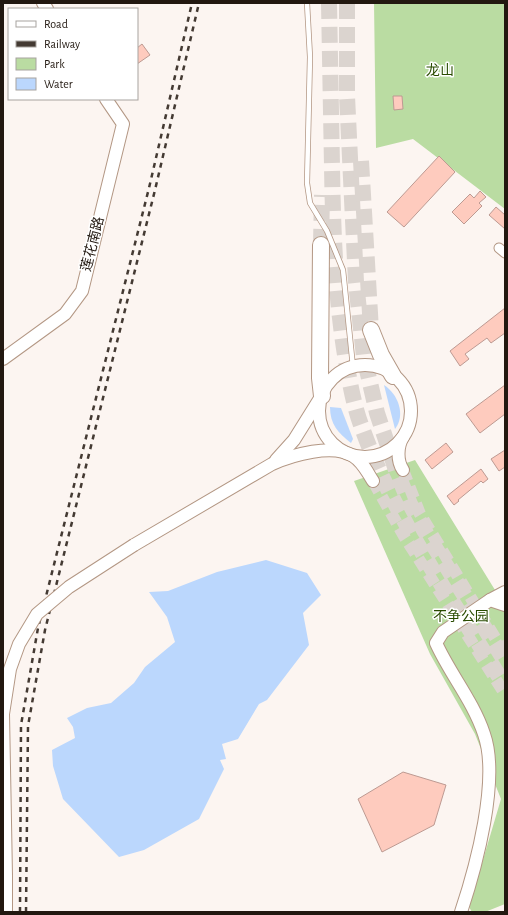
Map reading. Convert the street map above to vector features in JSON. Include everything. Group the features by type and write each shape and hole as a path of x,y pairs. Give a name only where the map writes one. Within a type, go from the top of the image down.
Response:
{"highway":[{"path":"321,245 320,378 322,396"},
{"path":"372,330 378,348 394,376"}],"street":[{"name":"莲花南路","path":"3,359 64,314 82,291 123,124 107,100"},
{"path":"272,464 294,440 322,396 328,383 337,375 353,368 372,366 381,368 394,376 402,384 410,401 410,416 400,442 399,459 403,470"},
{"path":"322,396 319,412 322,427 330,441 336,447 352,455 359,461 373,481"},
{"path":"6,912 5,758 3,714 10,669 19,644 37,614 69,587 134,545 272,464 305,453 339,452 368,457 378,455 392,448 403,437"},
{"path":"461,912 470,884 485,819 490,772 485,735 472,706 444,659 436,642 443,632 490,600 505,592"},
{"path":"490,600 505,605"}],"lane":[{"path":"307,3 310,57 307,183 310,203 326,231 343,270 353,368"}],"green space":[{"name":"龙山","path":"374,3 505,3 505,209 413,139 376,148"},
{"name":"不争公园","path":"415,460 495,590 505,599 505,904 485,912 472,912 469,907 501,799 475,734 430,654 354,481"}],"water":[{"path":"384,385 397,399 399,405 400,417 395,429"},
{"path":"330,407 341,408 353,439 351,443 342,436 333,423"},
{"path":"266,560 307,573 321,595 303,613 309,645 267,700 259,704 238,739 222,744 226,759 220,760 224,769 199,819 144,850 119,857 63,799 53,766 52,750 75,738 73,727 67,718 87,708 111,703 134,683 145,667 175,642 167,617 149,592 168,591 217,572"}],"building":[{"path":"142,44 150,55 138,63 138,47"},
{"path":"393,96 402,96 403,109 394,110"},
{"path":"439,156 455,172 404,227 387,212"},
{"path":"480,191 486,197 479,203 482,206 464,224 452,212 470,194 474,198"},
{"path":"496,207 505,215 505,229 489,215"},
{"path":"505,308 505,333 491,343 487,338 465,354 469,359 460,366 450,351"},
{"path":"505,385 505,414 480,433 466,414"},
{"path":"446,443 453,452 432,469 425,460"},
{"path":"505,450 505,467 499,471 491,459"},
{"path":"481,469 488,479 483,483 481,481 454,505 447,496"},
{"path":"403,772 446,785 434,825 382,852 358,799"}],"tunnel":[{"path":"329,3 332,190 335,261 345,355 356,408 361,425 390,494 426,559 505,686"},
{"path":"347,3 347,96 356,282 364,357 377,413 397,473 410,504 424,530 505,661"},
{"path":"361,161 371,330"},
{"path":"321,245 322,195"},
{"path":"403,470 420,514 505,654"},
{"path":"373,481 404,536 505,694"}],"railway":[{"path":"20,912 21,725 38,628 149,188 192,3"},
{"path":"26,912 28,726 45,630 155,190 199,3"}]}
